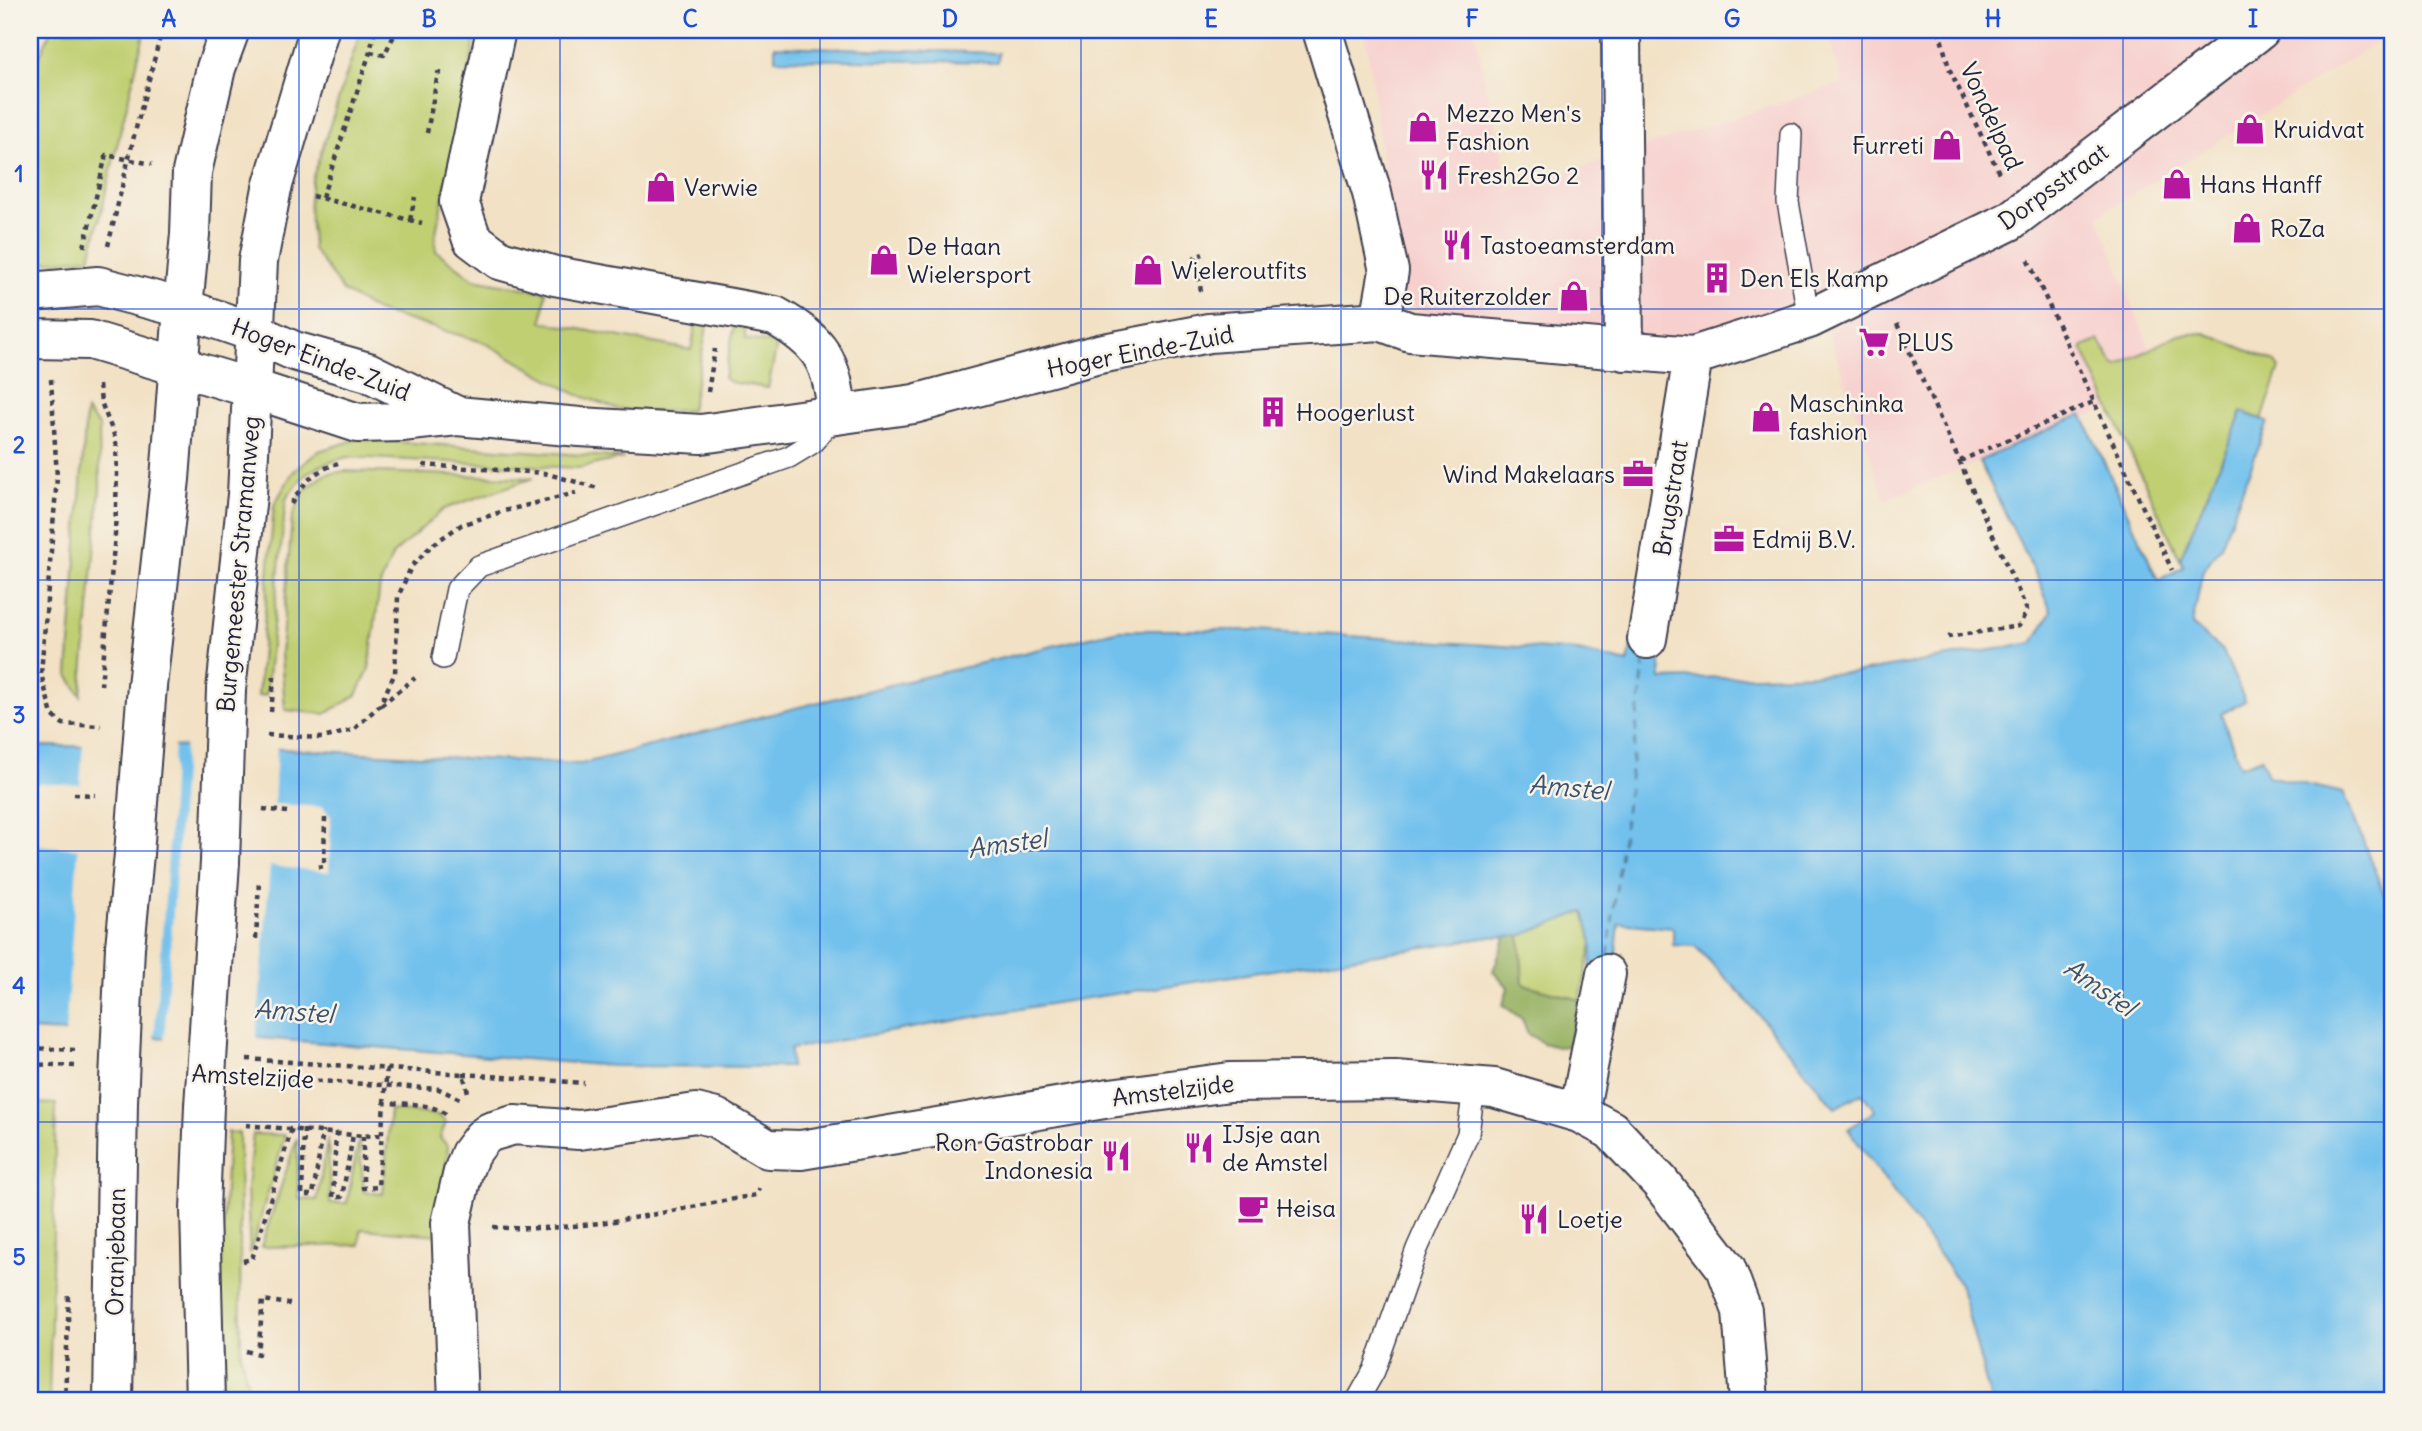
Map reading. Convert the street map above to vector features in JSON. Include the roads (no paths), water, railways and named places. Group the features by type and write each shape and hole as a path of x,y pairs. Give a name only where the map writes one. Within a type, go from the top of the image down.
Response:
{"street":[{"path":"179,366 190,234 192,172 216,68 230,30"},
{"name":"Burgemeester Stramanweg","path":"205,1401 200,1210 220,862 226,690 247,495 241,385 253,332 258,261 272,188 319,30"},
{"path":"496,30 459,202 472,239 500,260 555,276 775,316 803,331 822,355 835,384 837,415"},
{"path":"1322,30 1372,193 1389,271 1380,321"},
{"path":"1621,30 1624,351"},
{"name":"Dorpsstraat","path":"1624,351 1693,356 1810,319 2014,218 2260,30"},
{"name":"Hoger Einde-Zuid","path":"30,292 98,286 183,307 253,332 294,351 368,372 457,416"},
{"name":"Hoger Einde-Zuid","path":"30,339 90,340 358,423 457,416 580,427 701,433 914,404 1099,354 1209,333 1380,321 1410,332 1624,351"},
{"name":"Brugstraat","path":"1647,639 1693,356"},
{"name":"Oranjebaan","path":"113,1401 118,1102 125,947 147,686 170,479 179,366"},
{"path":"1579,1113 1606,974"},
{"name":"Amstelzijde","path":"458,1401 451,1223 477,1122 490,1132 505,1126 579,1130 696,1113 716,1118 768,1149 801,1150 1110,1098 1230,1082 1395,1080 1493,1088 1579,1113 1611,1130 1660,1182 1726,1268 1742,1311 1749,1401"}],"lane":[{"path":"1791,134 1788,202 1810,319"},
{"path":"443,658 457,589 480,566 789,457 812,443 837,415"},
{"path":"1357,1401 1374,1371 1417,1249 1468,1134 1474,1087"}],"water":[{"path":"775,46 999,53 998,62 775,59"},
{"name":"Amstel","path":"2242,412 2268,422 2221,546 2203,570 2192,625 2223,651 2245,701 2221,714 2240,766 2262,758 2268,776 2344,793 2392,914 2392,1401 1991,1401 1960,1284 1848,1129 1875,1111 1862,1093 1835,1108 1745,998 1695,946 1673,945 1673,928 1619,923 1614,974 1591,973 1592,943 1584,911 1520,936 1490,937 1055,1003 790,1049 791,1067 613,1066 223,1035 186,1039 30,1030 30,746 242,747 581,764 795,708 1119,630 1258,630 1578,651 1628,663 1633,635 1659,642 1661,679 1853,673 2033,643 2051,612 2041,585 1979,461 2082,414 2158,580 2184,567 2180,559"}],"place":[{"name":"Mezzo Men's Fashion","path":"1423,127"},
{"name":"Kruidvat","path":"2250,129"},
{"name":"Furreti","path":"1947,145"},
{"name":"Fresh2Go 2","path":"1434,175"},
{"name":"Hans Hanff","path":"2177,184"},
{"name":"Verwie","path":"661,187"},
{"name":"RoZa","path":"2247,228"},
{"name":"Tastoeamsterdam","path":"1457,245"},
{"name":"De Haan Wielersport","path":"884,260"},
{"name":"Wieleroutfits","path":"1148,270"},
{"name":"Den Els Kamp","path":"1717,278"},
{"name":"De Ruiterzolder","path":"1574,296"},
{"name":"PLUS","path":"1874,342"},
{"name":"Hoogerlust","path":"1273,412"},
{"name":"Maschinka fashion","path":"1766,417"},
{"name":"Wind Makelaars","path":"1638,474"},
{"name":"Edmij B.V.","path":"1729,539"},
{"name":"IJsje aan de Amstel","path":"1199,1148"},
{"name":"Ron Gastrobar Indonesia","path":"1116,1156"},
{"name":"Heisa","path":"1253,1208"},
{"name":"Loetje","path":"1534,1219"}]}
